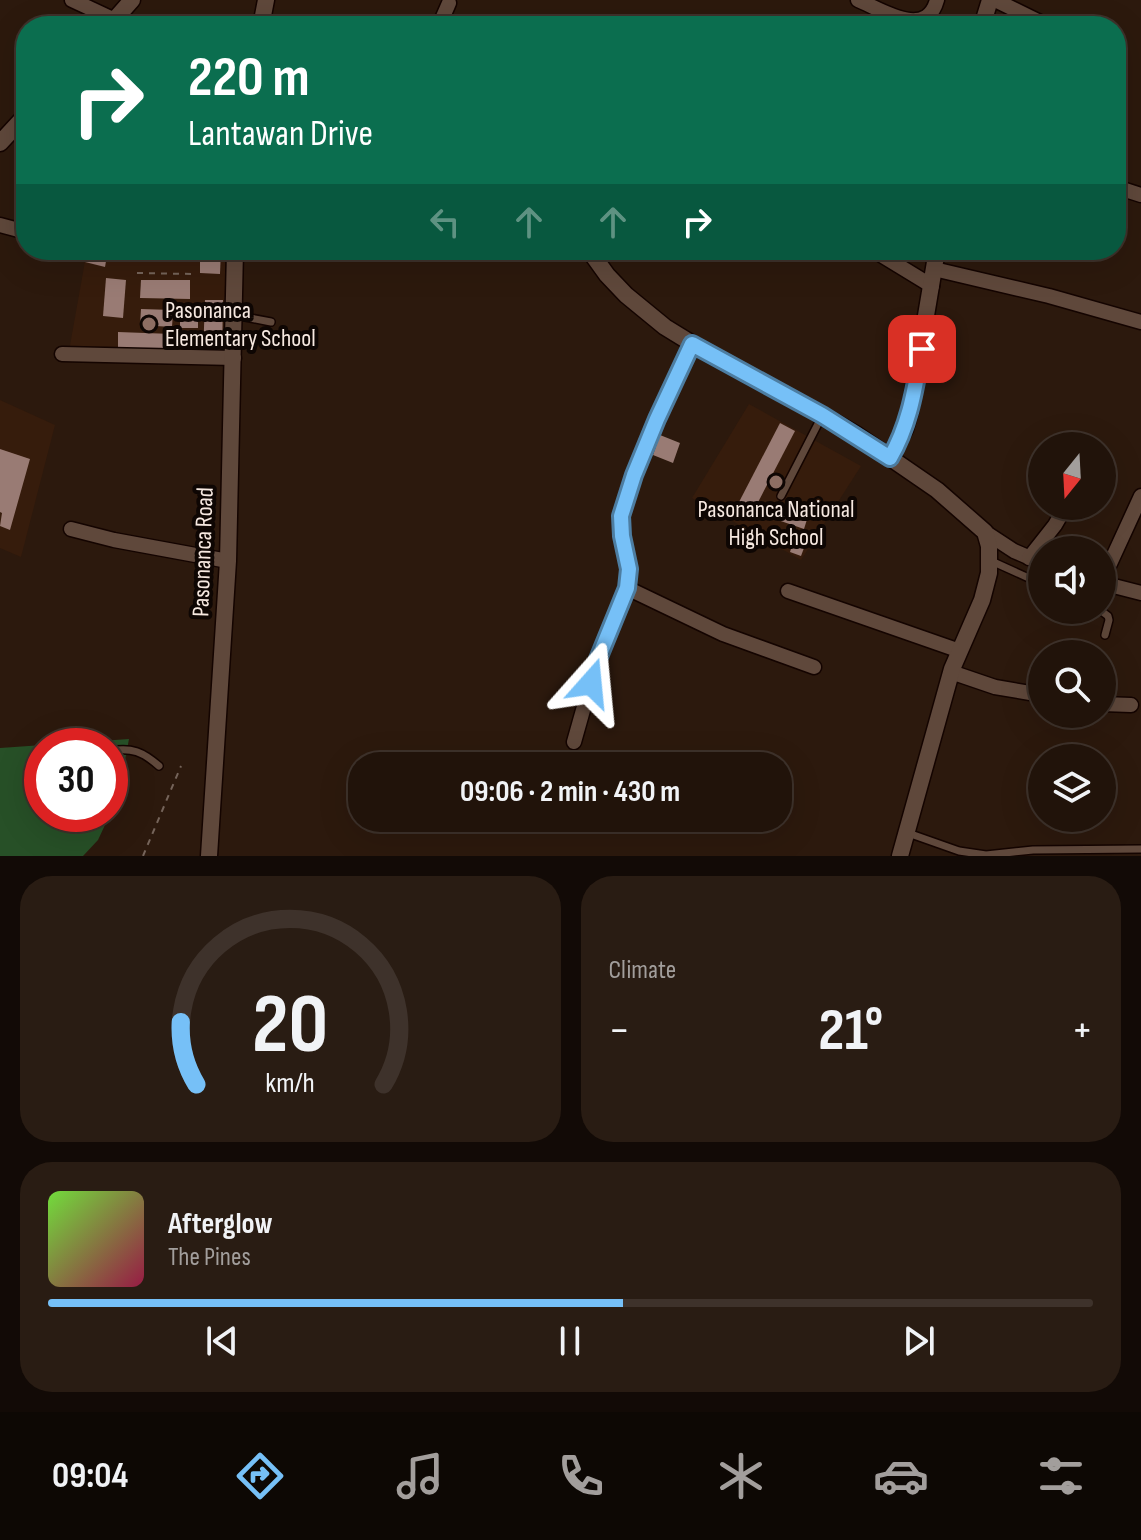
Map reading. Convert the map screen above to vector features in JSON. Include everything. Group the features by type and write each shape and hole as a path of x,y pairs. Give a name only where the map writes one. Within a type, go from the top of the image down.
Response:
{"street":[{"path":"72,0 100,16"},
{"path":"118,16 132,0"},
{"path":"858,0 896,16"},
{"path":"992,0 1026,16"},
{"path":"443,16 449,3"},
{"path":"0,143 16,126"},
{"name":"Pasonanca Road","path":"209,856 228,561 235,260"},
{"path":"596,260 626,295 665,327 822,415 890,458 937,490 985,532 1028,557"},
{"path":"895,260 933,277 1049,296 1140,318"},
{"path":"890,458 905,429 910,411 936,260"},
{"path":"574,742 596,664 627,588 629,569 621,516 657,419 692,344"},
{"path":"62,354 234,358"},
{"path":"1116,551 1141,496"},
{"path":"71,529 228,561"},
{"path":"900,856 951,672 982,600 989,573 989,546 985,532"},
{"path":"1116,586 1141,593"},
{"path":"627,588 723,634 814,667"},
{"path":"788,591 960,651"},
{"path":"951,672 995,687 1028,693"},
{"path":"1116,704 1131,705"}],"lane":[{"path":"235,315 271,322"},
{"path":"781,496 822,415"},
{"path":"989,560 1028,578"},
{"path":"1105,635 1108,624"},
{"path":"128,750 143,753 159,766"},
{"path":"906,832 959,851 986,855 1033,850 1141,849"}],"path":[{"path":"137,273 194,274"},
{"path":"143,856 181,766"}],"shaded area":[{"name":"Pasonanca Elementary School","path":"85,260 226,260 223,357 69,351"},
{"path":"0,400 55,425 21,557 0,548"},
{"name":"Pasonanca National High School","path":"749,404 861,466 801,560 692,498"}],"green space":[{"path":"24,746 24,832 102,832 83,856 0,856 0,748"}],"building":[{"path":"85,260 106,260 105,267"},
{"path":"200,260 221,260 220,274 200,273"},
{"path":"106,278 126,280 123,318 103,316"},
{"path":"141,280 190,280 190,299 140,298"},
{"path":"205,300 223,300 222,356 203,355"},
{"path":"180,305 198,306 198,328 180,328"},
{"path":"141,309 173,310 172,327 140,325"},
{"path":"118,332 200,335 200,354 118,351"},
{"path":"780,423 795,431 754,510 739,502"},
{"path":"660,435 680,443 673,463 653,455"},
{"path":"0,449 30,459 10,530 0,526"},
{"path":"777,502 809,513 804,529 772,518"},
{"path":"795,536 807,540 801,556 790,552"}],"place":[{"name":"Pasonanca Elementary School","path":"149,324"},
{"name":"Pasonanca National High School","path":"776,482"}],"route":[{"path":"591,683 627,588 629,569 621,516 657,419 692,344 857,435 890,458 905,429 922,349"}]}
